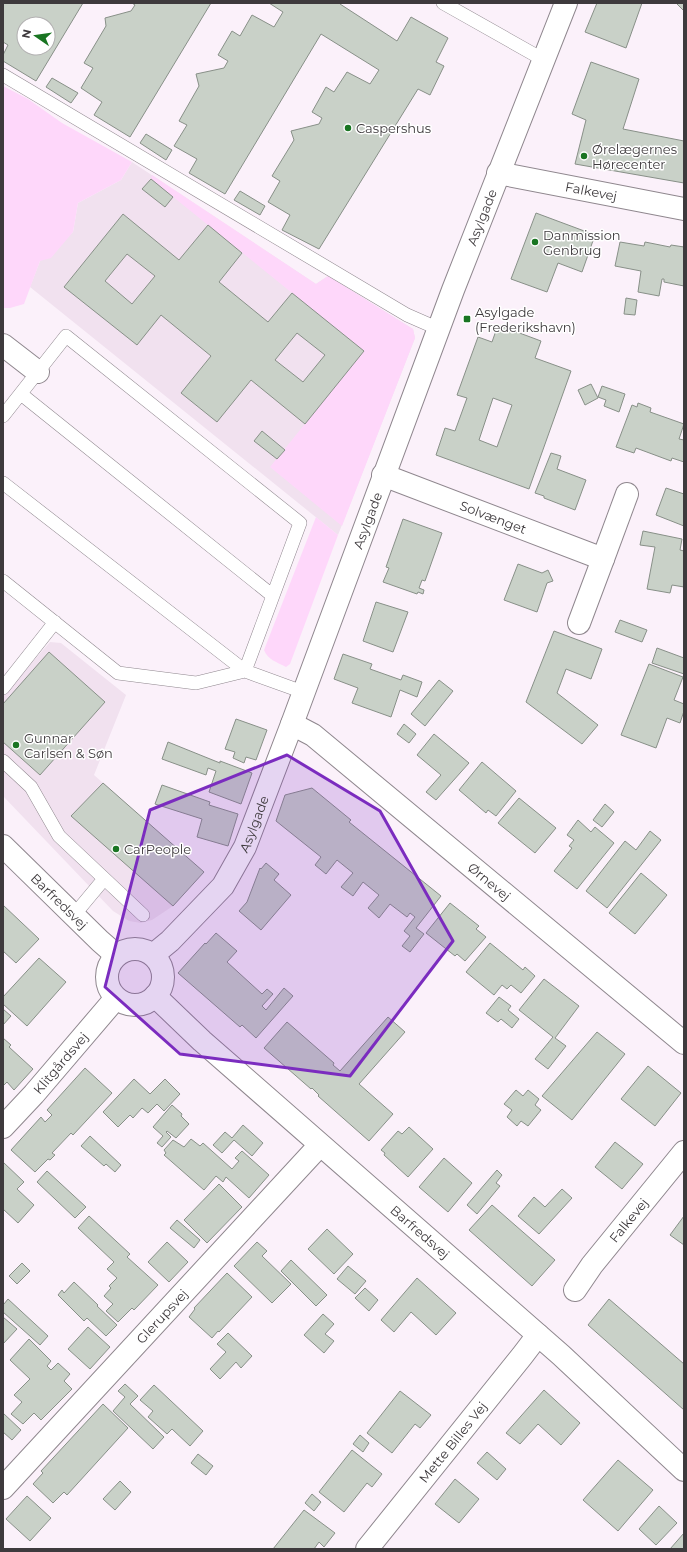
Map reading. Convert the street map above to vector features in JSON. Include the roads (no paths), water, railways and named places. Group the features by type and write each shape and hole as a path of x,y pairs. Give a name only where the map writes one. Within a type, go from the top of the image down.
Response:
{"street":[{"name":"Asylgade","path":"152,955 170,942 223,886 245,848 383,476 498,173 566,3"},
{"name":"Falkevej","path":"498,173 684,209"},
{"path":"3,345 38,372"},
{"name":"Solvænget","path":"383,476 603,559"},
{"path":"579,623 627,494"},
{"name":"Ørnevej","path":"292,724 313,735 684,1043"},
{"name":"Barfredsvej","path":"3,846 116,955"},
{"path":"138,948 152,955 159,962 163,980 155,996 141,1004 132,1005 116,998 110,991 107,982 107,972 110,963 116,955 123,951 138,948"},
{"name":"Barfredsvej","path":"155,996 202,1041 561,1355 684,1470"},
{"name":"Klitgårdsvej","path":"3,1127 34,1094 116,998"},
{"name":"Glerupsvej","path":"3,1488 320,1145"},
{"name":"Falkevej","path":"575,1290 592,1265 684,1152"},
{"name":"Mette Billes Vej","path":"367,1549 538,1335"}],"lane":[{"path":"443,3 544,60"},
{"path":"3,75 407,315 439,329"},
{"path":"3,416 66,336 300,523 245,671"},
{"path":"21,394 273,596"},
{"path":"3,483 245,671 303,692"},
{"path":"3,581 118,673 196,683 245,671"},
{"path":"4,685 55,622"},
{"path":"3,761 31,787 59,836 143,915"},
{"path":"74,915 104,879"}],"place":[{"name":"Caspershus","path":"348,128"},
{"name":"Ørelægernes Hørecenter","path":"584,156"},
{"name":"Danmission Genbrug","path":"535,242"},
{"name":"Asylgade (Frederikshavn)","path":"467,319"},
{"name":"Gunnar Carlsen & Søn","path":"16,745"},
{"name":"CarPeople","path":"116,849"}]}
